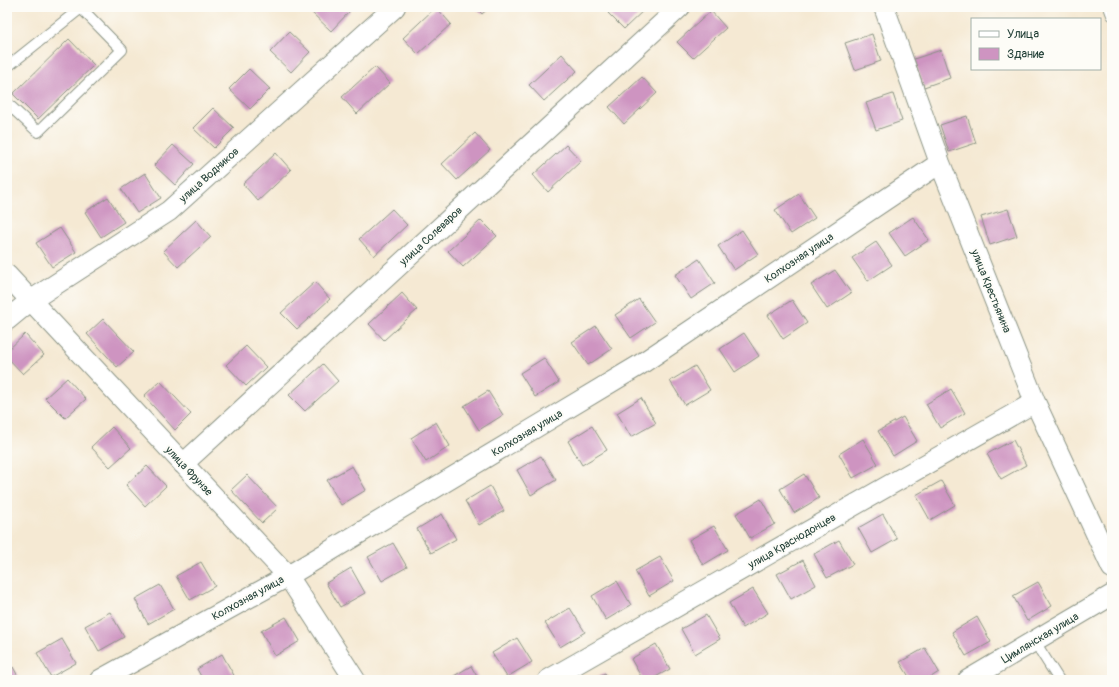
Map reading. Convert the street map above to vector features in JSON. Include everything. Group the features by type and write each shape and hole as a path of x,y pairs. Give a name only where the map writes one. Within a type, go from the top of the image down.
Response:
{"street":[{"name":"улица Водников","path":"7,320 30,300 169,211 395,7"},
{"name":"улица Солеваров","path":"183,464 680,7"},
{"name":"улица Крестьянина","path":"884,7 940,163 1035,402 1112,568"},
{"name":"Колхозная улица","path":"100,680 288,576 638,366 940,163"},
{"name":"улица Фрунзе","path":"7,275 288,576 355,680"},
{"name":"улица Краснодонцев","path":"548,680 1035,402"},
{"name":"Цимлянская улица","path":"968,680 1035,642 1112,595"}],"lane":[{"path":"1109,7 1112,15"},
{"path":"7,67 81,8 122,50 38,132 7,103"},
{"path":"1035,642 1059,680"}],"building":[{"path":"314,7 346,7 350,11 331,31 310,11"},
{"path":"436,7 451,24 418,54 403,38"},
{"path":"475,7 490,7 482,14"},
{"path":"614,7 647,7 624,29 608,13"},
{"path":"711,11 726,28 693,58 677,42"},
{"path":"289,32 310,52 291,72 270,52"},
{"path":"872,34 881,61 855,70 845,43"},
{"path":"69,39 94,65 38,119 13,94"},
{"path":"941,50 950,78 924,87 914,59"},
{"path":"562,54 577,71 544,101 529,85"},
{"path":"375,67 390,83 357,114 342,97"},
{"path":"249,69 270,89 250,109 229,89"},
{"path":"642,77 657,93 624,124 609,107"},
{"path":"893,94 902,121 876,130 866,103"},
{"path":"213,108 234,128 214,148 193,128"},
{"path":"967,116 976,143 949,152 940,125"},
{"path":"475,133 490,150 457,180 442,164"},
{"path":"173,145 194,164 175,185 154,165"},
{"path":"566,145 581,161 548,192 533,175"},
{"path":"276,153 291,170 258,201 243,184"},
{"path":"145,173 161,198 137,213 121,189"},
{"path":"799,194 815,218 791,234 775,210"},
{"path":"108,197 124,222 101,237 85,212"},
{"path":"392,209 407,225 374,256 359,239"},
{"path":"1008,209 1017,236 990,245 981,217"},
{"path":"913,217 929,240 905,256 889,233"},
{"path":"196,220 211,237 178,267 163,251"},
{"path":"481,220 497,236 463,267 448,251"},
{"path":"60,228 76,252 52,267 36,243"},
{"path":"742,230 758,254 734,270 718,246"},
{"path":"876,242 892,265 868,281 852,258"},
{"path":"699,259 715,283 691,299 675,275"},
{"path":"835,270 851,293 827,309 811,285"},
{"path":"315,282 330,299 297,329 281,313"},
{"path":"402,293 417,310 384,340 369,324"},
{"path":"639,299 655,322 631,338 615,315"},
{"path":"792,300 807,323 783,339 768,315"},
{"path":"103,319 134,352 117,367 87,334"},
{"path":"596,326 612,349 588,365 572,342"},
{"path":"744,333 759,356 735,372 720,349"},
{"path":"25,334 44,355 23,374 7,357 7,351"},
{"path":"246,346 266,367 246,386 226,365"},
{"path":"544,358 559,382 535,397 520,373"},
{"path":"323,364 338,381 305,411 289,395"},
{"path":"695,366 710,390 685,405 670,381"},
{"path":"67,378 86,399 65,418 45,398"},
{"path":"160,381 191,414 175,430 144,396"},
{"path":"951,389 965,413 940,428 926,404"},
{"path":"488,391 503,415 479,430 464,406"},
{"path":"641,398 656,423 631,437 617,413"},
{"path":"903,417 917,441 893,456 878,431"},
{"path":"436,422 450,446 426,462 411,438"},
{"path":"592,426 607,450 582,465 568,441"},
{"path":"112,427 131,448 110,467 91,447"},
{"path":"863,439 878,464 853,478 839,454"},
{"path":"1013,440 1026,465 1001,479 987,454"},
{"path":"541,456 556,480 531,495 517,470"},
{"path":"147,466 166,486 145,506 126,485"},
{"path":"352,466 366,490 341,505 327,480"},
{"path":"804,474 819,498 794,513 780,489"},
{"path":"247,475 278,508 262,523 231,490"},
{"path":"941,481 955,505 930,520 916,495"},
{"path":"490,486 504,511 479,525 465,501"},
{"path":"761,499 775,524 750,538 736,514"},
{"path":"442,514 456,539 431,553 417,529"},
{"path":"883,514 897,539 872,553 858,528"},
{"path":"714,526 728,550 703,565 689,540"},
{"path":"839,540 853,564 827,578 814,554"},
{"path":"393,543 407,567 382,581 368,557"},
{"path":"660,557 674,581 649,596 635,571"},
{"path":"803,560 816,585 791,599 777,574"},
{"path":"201,562 215,586 190,600 176,576"},
{"path":"351,568 365,593 340,607 326,583"},
{"path":"617,581 631,605 606,620 592,596"},
{"path":"1038,582 1052,606 1027,621 1013,596"},
{"path":"160,585 174,609 148,624 135,599"},
{"path":"753,589 768,613 743,628 729,603"},
{"path":"570,608 585,632 560,647 545,623"},
{"path":"110,612 124,637 99,651 85,626"},
{"path":"706,615 720,639 695,654 681,629"},
{"path":"286,617 300,641 275,656 261,631"},
{"path":"977,617 991,642 966,656 952,632"},
{"path":"517,638 532,662 507,677 492,653"},
{"path":"62,639 76,663 51,677 37,653"},
{"path":"656,644 670,669 650,680 643,680 631,659"},
{"path":"925,648 939,672 926,680 911,680 900,662"},
{"path":"222,654 236,679 203,680 197,669"},
{"path":"471,666 479,680 447,680"},
{"path":"13,667 20,680 7,680 7,670"},
{"path":"605,673 609,680 592,680"}]}
